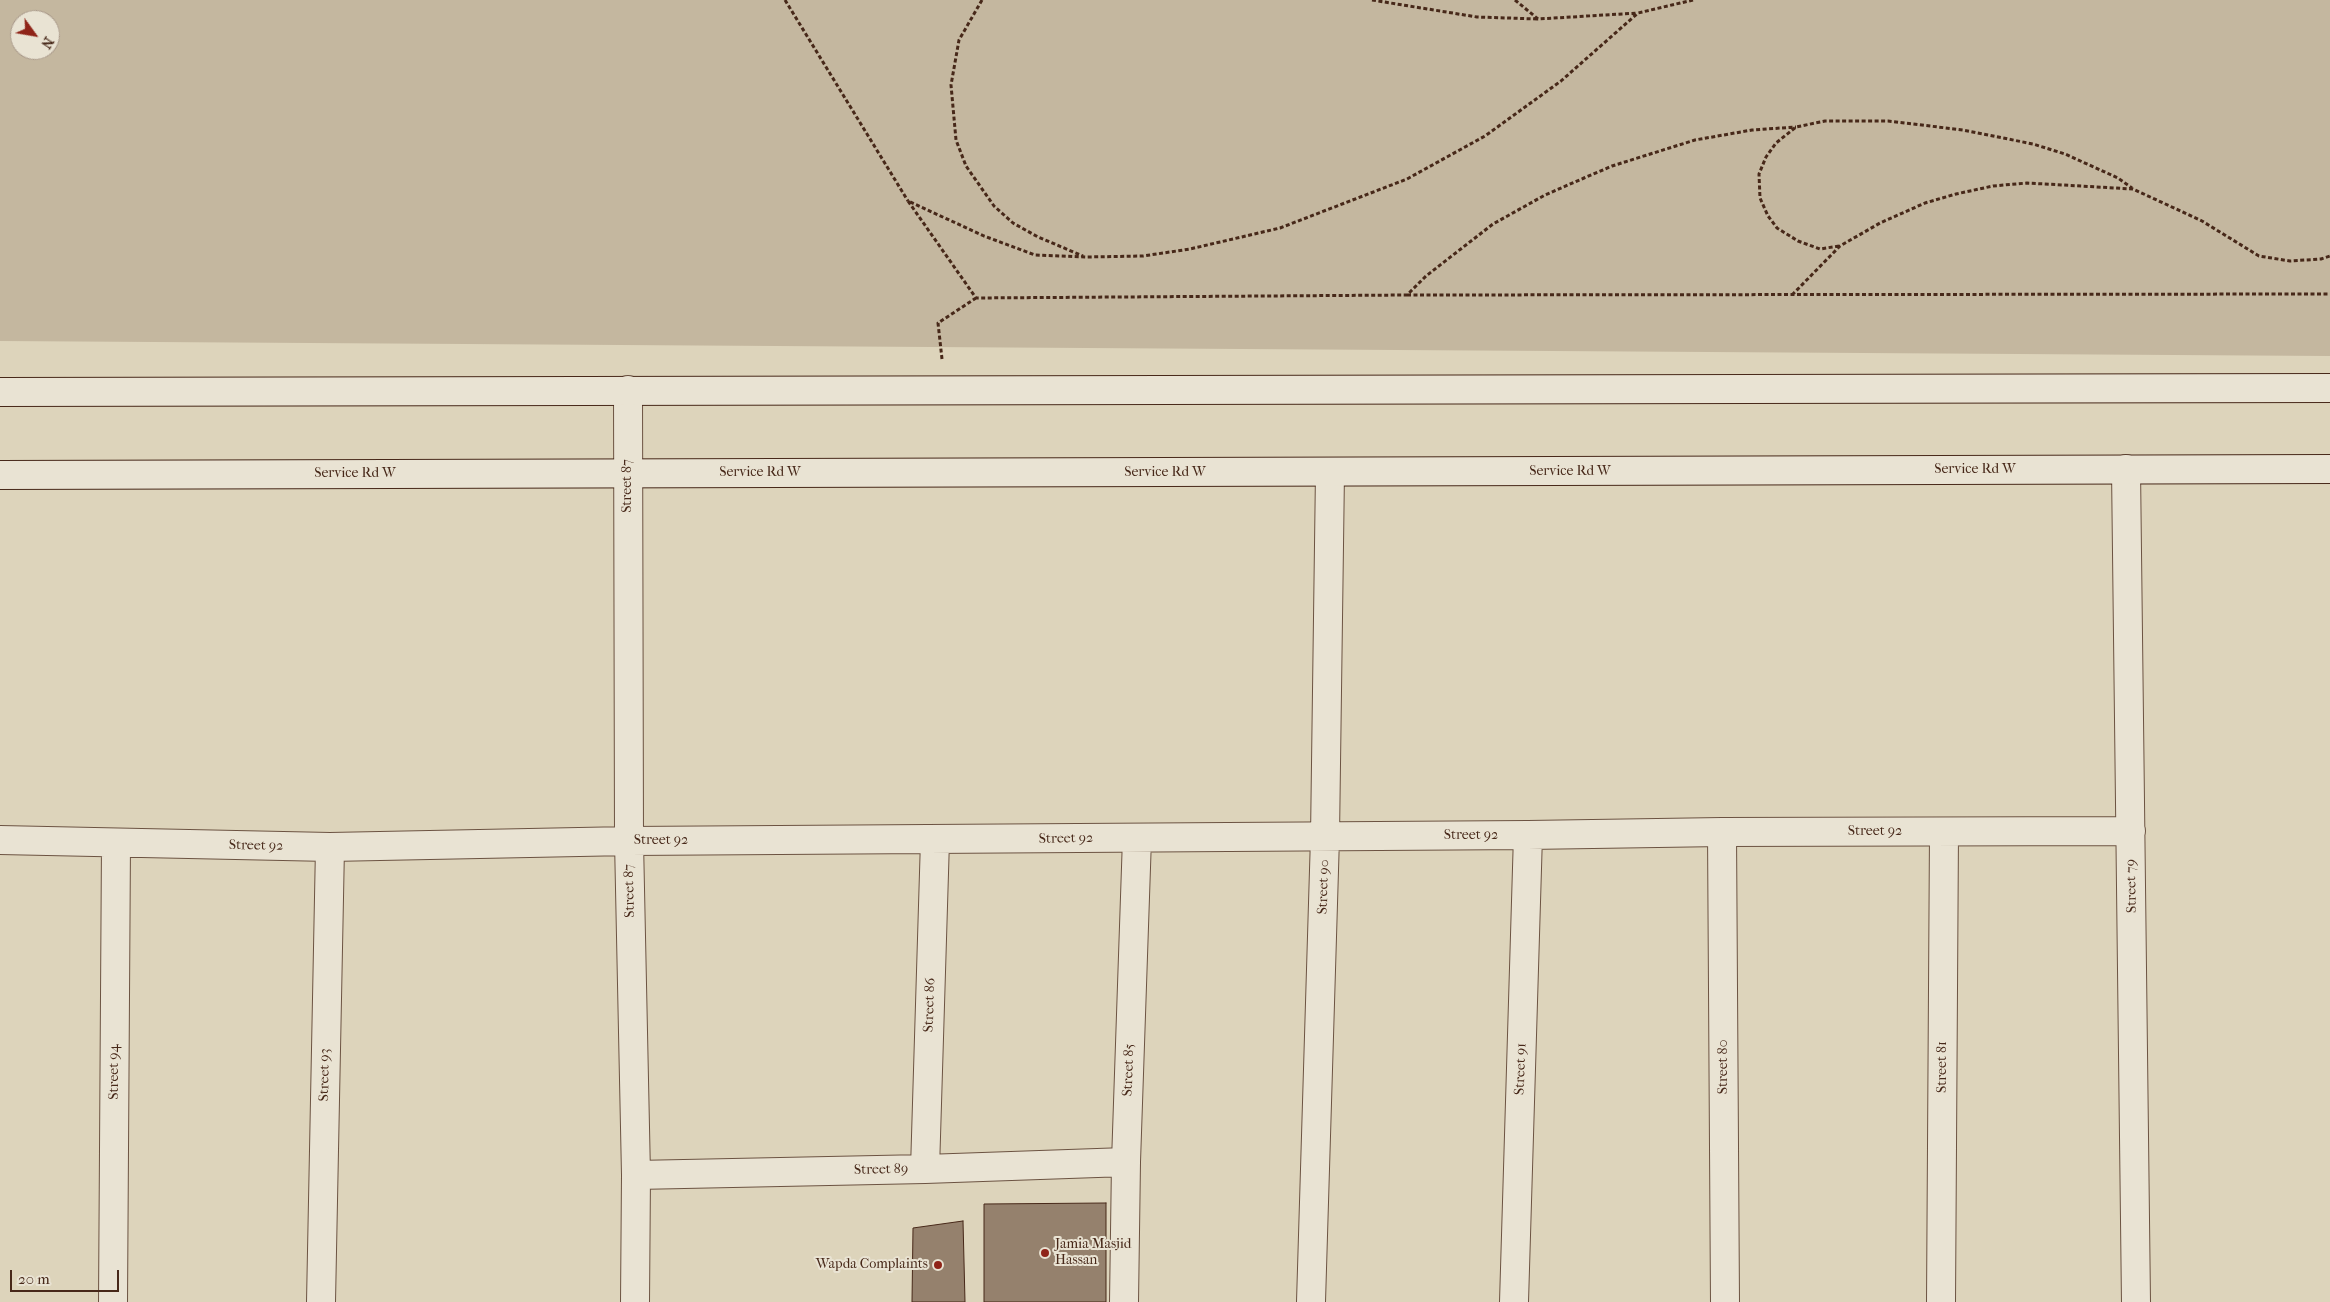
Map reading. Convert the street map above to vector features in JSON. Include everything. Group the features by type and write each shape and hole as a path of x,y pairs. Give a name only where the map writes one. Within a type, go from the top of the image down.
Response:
{"street":[{"path":"0,392 2330,388"},
{"name":"Street 87","path":"628,390 629,841 636,1175 635,1302"},
{"name":"Street 79","path":"2126,469 2136,1302"},
{"name":"Service Rd W","path":"0,475 2330,469"},
{"name":"Street 90","path":"1311,1302 1325,837 1330,472"},
{"name":"Street 92","path":"0,840 330,847 629,841 1325,837 1722,832 2131,831"},
{"name":"Street 80","path":"1722,832 1726,1302"},
{"name":"Street 81","path":"1941,1302 1944,832"},
{"name":"Street 91","path":"1514,1302 1528,835"},
{"name":"Street 85","path":"1124,1302 1126,1162 1137,838"},
{"name":"Street 86","path":"925,1169 935,840"},
{"name":"Street 94","path":"113,1302 116,843"},
{"name":"Street 93","path":"321,1302 330,847"},
{"name":"Street 89","path":"636,1175 925,1169 1126,1162"}],"path":[{"path":"785,0 908,201 976,298"},
{"path":"982,0 960,40 950,85 956,140 966,166 994,206 1013,223 1038,238 1086,257"},
{"path":"1372,0 1477,17 1538,18 1638,13 1692,0"},
{"path":"1516,0 1538,18"},
{"path":"908,201 931,213 1035,255 1086,257 1143,256 1190,249 1280,228 1407,179 1485,136 1561,81 1638,13"},
{"path":"1407,295 1426,276 1493,224 1545,195 1612,166 1695,140 1752,130 1796,127 1825,121 1888,121 1963,130 2033,144 2065,154 2118,178 2133,189 2202,221 2259,256 2290,261 2321,259 2330,256"},
{"path":"1796,127 1776,143 1766,157 1759,174 1760,198 1768,216 1777,228 1798,241 1820,248 1840,246"},
{"path":"1791,295 1840,246 1880,223 1925,203 1993,186 2028,183 2133,189"},
{"path":"946,389 938,323 976,298 1407,295 2330,294"}],"shaded area":[{"path":"0,0 2330,0 2330,356 0,341"}],"building":[{"name":"Jamia Masjid Hassan","path":"1106,1203 1106,1302 984,1302 984,1204"},
{"name":"Wapda Complaints","path":"963,1221 965,1302 912,1302 913,1228"}],"place":[{"name":"Jamia Masjid Hassan","path":"1045,1253"},
{"name":"Wapda Complaints","path":"938,1265"}]}
